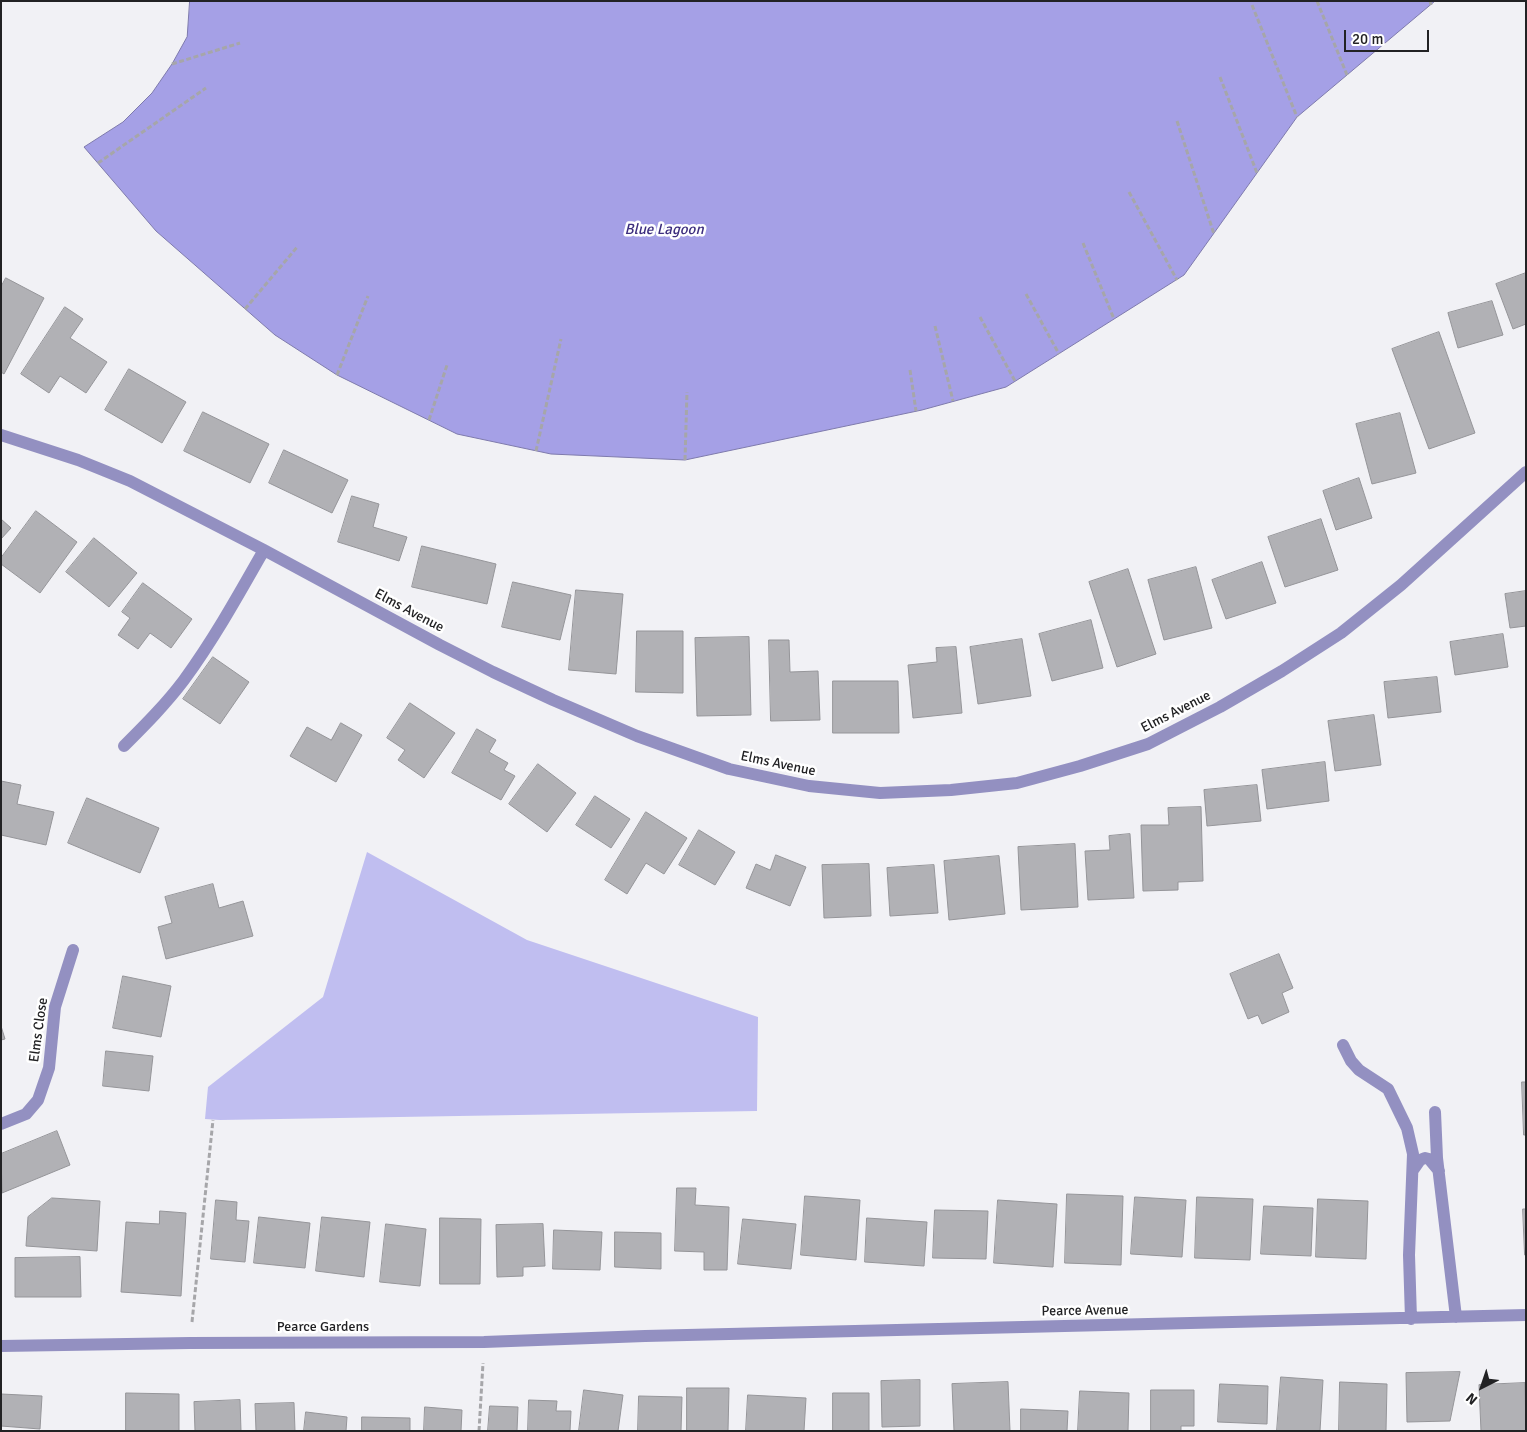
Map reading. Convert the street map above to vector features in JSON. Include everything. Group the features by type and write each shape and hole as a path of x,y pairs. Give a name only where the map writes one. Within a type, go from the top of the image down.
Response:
{"street":[{"name":"Elms Avenue","path":"1,435 78,460 130,481 493,672 637,736 729,769 808,786 880,793 951,790 1018,783 1080,766 1148,744 1220,707 1341,633 1400,586 1526,472"},
{"path":"124,746 152,718 183,681 228,614 264,550"},
{"name":"Elms Close","path":"1,1124 26,1114 38,1100 49,1068 55,1007 73,950"},
{"path":"1343,1044 1351,1061 1359,1070 1388,1089 1408,1128 1413,1154 1410,1221 1411,1318"},
{"path":"1435,1112 1439,1171 1456,1317"},
{"path":"1413,1170 1420,1160 1425,1158 1429,1159 1439,1171"},
{"name":"Pearce Avenue","path":"645,1336 1526,1315"},
{"name":"Pearce Gardens","path":"1,1346 484,1342 645,1336"}],"path":[{"path":"1317,1 1347,75"},
{"path":"1252,5 1296,117"},
{"path":"172,64 240,43"},
{"path":"1220,78 1257,172"},
{"path":"98,163 206,88"},
{"path":"1177,121 1214,234"},
{"path":"1129,192 1177,280"},
{"path":"1083,243 1114,319"},
{"path":"245,309 298,246"},
{"path":"1026,294 1059,354"},
{"path":"337,375 368,296"},
{"path":"980,317 1015,381"},
{"path":"935,326 953,401"},
{"path":"536,451 561,339"},
{"path":"429,420 447,365"},
{"path":"910,370 916,411"},
{"path":"685,460 687,392"},
{"path":"190,1343 213,1120"},
{"path":"479,1431 484,1342"}],"shaded area":[{"path":"367,852 527,940 758,1017 757,1111 205,1119 208,1087 323,997"}],"water":[{"name":"Blue Lagoon","path":"190,1 1435,1 1297,117 1184,275 1006,387 922,410 685,460 551,454 457,434 337,375 275,335 156,231 84,147 123,122 152,93 172,64 187,37"}],"building":[{"path":"1526,273 1526,324 1513,329 1496,284"},
{"path":"6,278 44,298 4,374 1,372 1,287"},
{"path":"1492,301 1503,335 1458,348 1448,313"},
{"path":"65,307 83,319 70,338 107,362 86,393 60,376 49,393 21,374"},
{"path":"1439,332 1475,433 1429,449 1392,349"},
{"path":"129,369 186,402 162,443 105,410"},
{"path":"203,412 269,444 250,483 184,451"},
{"path":"1400,413 1416,473 1372,484 1356,424"},
{"path":"284,450 348,480 332,513 269,483"},
{"path":"1359,478 1372,518 1336,530 1323,491"},
{"path":"352,496 379,504 373,527 407,537 399,561 338,542"},
{"path":"36,511 77,542 40,593 1,564 1,558"},
{"path":"1,519 11,528 1,539"},
{"path":"1321,519 1338,570 1285,587 1268,537"},
{"path":"94,538 137,573 109,607 66,572"},
{"path":"422,546 496,564 487,604 412,587"},
{"path":"1262,562 1276,603 1226,619 1212,580"},
{"path":"1196,567 1212,628 1164,640 1148,580"},
{"path":"1128,569 1156,654 1117,667 1089,582"},
{"path":"513,582 571,595 560,640 502,627"},
{"path":"143,583 192,619 171,648 150,633 138,649 118,635 130,618 122,612"},
{"path":"576,590 623,594 616,674 569,670"},
{"path":"1526,591 1526,626 1510,628 1505,594"},
{"path":"1091,620 1103,668 1052,681 1039,634"},
{"path":"637,631 683,631 683,693 636,692"},
{"path":"1503,634 1508,667 1455,675 1450,642"},
{"path":"749,637 751,715 697,716 695,638"},
{"path":"1022,639 1031,696 978,704 970,647"},
{"path":"769,640 789,640 790,672 818,671 820,720 771,721"},
{"path":"956,647 962,713 913,718 908,665 937,662 936,648"},
{"path":"213,657 249,682 220,724 183,699"},
{"path":"1437,677 1441,712 1388,718 1384,682"},
{"path":"833,681 898,681 899,733 833,733"},
{"path":"410,703 455,733 424,778 398,760 405,750 387,738"},
{"path":"1374,715 1381,765 1335,771 1328,721"},
{"path":"341,723 362,735 336,782 290,756 307,727 331,740"},
{"path":"477,729 496,740 489,752 508,763 504,770 515,776 501,800 452,773"},
{"path":"1325,762 1329,801 1267,809 1262,770"},
{"path":"538,764 576,793 547,832 509,804"},
{"path":"1,781 21,785 17,804 54,812 46,845 1,835"},
{"path":"1257,785 1261,821 1207,826 1204,790"},
{"path":"595,796 630,819 611,848 576,825"},
{"path":"87,798 159,828 140,873 68,843"},
{"path":"1201,807 1203,881 1178,882 1178,890 1143,891 1141,825 1169,825 1168,808"},
{"path":"646,812 687,838 664,874 646,863 627,894 605,880"},
{"path":"699,830 735,852 715,885 679,865"},
{"path":"1130,834 1134,898 1088,900 1085,851 1110,850 1109,836"},
{"path":"1075,844 1078,907 1021,910 1018,847"},
{"path":"776,855 806,867 790,906 746,888 756,864 770,870"},
{"path":"999,856 1005,914 949,920 944,861"},
{"path":"869,864 871,916 824,918 822,865"},
{"path":"934,865 938,913 890,916 887,868"},
{"path":"213,884 219,908 243,901 253,936 166,959 158,927 172,923 165,897"},
{"path":"1279,954 1293,988 1282,993 1289,1012 1262,1024 1258,1015 1248,1019 1230,974"},
{"path":"123,976 171,986 161,1037 113,1028"},
{"path":"1,1026 5,1039 1,1040"},
{"path":"106,1051 153,1056 149,1091 103,1086"},
{"path":"1522,1082 1526,1082 1526,1135 1524,1135"},
{"path":"57,1131 70,1165 2,1193 1,1154"},
{"path":"677,1188 696,1188 695,1205 729,1207 727,1270 704,1270 704,1252 675,1251"},
{"path":"1067,1194 1123,1196 1121,1265 1065,1263"},
{"path":"805,1196 860,1200 856,1260 801,1255"},
{"path":"1135,1197 1186,1200 1182,1257 1131,1254"},
{"path":"1197,1197 1253,1199 1250,1260 1195,1258"},
{"path":"52,1198 100,1201 97,1251 26,1246 28,1217"},
{"path":"1318,1199 1368,1201 1366,1259 1316,1257"},
{"path":"216,1200 237,1202 236,1220 249,1221 245,1262 211,1259"},
{"path":"998,1200 1057,1204 1053,1267 994,1263"},
{"path":"1264,1206 1313,1208 1311,1256 1261,1254"},
{"path":"1523,1209 1526,1209 1526,1255 1525,1255"},
{"path":"935,1210 988,1211 986,1259 933,1258"},
{"path":"160,1211 186,1213 181,1296 121,1292 126,1222 159,1224"},
{"path":"259,1217 310,1223 305,1268 254,1263"},
{"path":"322,1217 370,1222 364,1277 316,1271"},
{"path":"440,1218 481,1219 480,1284 440,1284"},
{"path":"867,1218 927,1222 924,1266 865,1262"},
{"path":"743,1219 796,1224 791,1269 738,1264"},
{"path":"386,1224 426,1229 420,1286 380,1282"},
{"path":"543,1224 545,1266 523,1267 523,1276 497,1277 496,1225"},
{"path":"554,1230 602,1232 600,1270 553,1269"},
{"path":"615,1232 661,1233 661,1269 615,1267"},
{"path":"80,1257 81,1297 15,1297 15,1258"},
{"path":"1460,1372 1450,1421 1407,1422 1406,1373"},
{"path":"1281,1377 1323,1380 1320,1431 1277,1431"},
{"path":"920,1380 920,1426 882,1427 881,1381"},
{"path":"1008,1382 1010,1431 954,1431 952,1384"},
{"path":"1340,1382 1387,1384 1386,1431 1339,1431"},
{"path":"1525,1383 1526,1431 1481,1431 1479,1385"},
{"path":"1220,1384 1268,1386 1267,1424 1218,1422"},
{"path":"687,1388 729,1388 728,1431 687,1431"},
{"path":"584,1390 623,1395 618,1431 579,1431"},
{"path":"1151,1390 1194,1390 1194,1426 1181,1426 1181,1431 1151,1431"},
{"path":"1080,1391 1129,1393 1128,1431 1078,1431"},
{"path":"126,1393 179,1394 179,1431 126,1431"},
{"path":"833,1393 869,1393 869,1431 833,1431"},
{"path":"1,1394 42,1396 40,1429 1,1426"},
{"path":"748,1395 806,1398 804,1431 746,1431"},
{"path":"639,1396 682,1397 681,1431 638,1431"},
{"path":"240,1400 241,1431 195,1431 194,1402"},
{"path":"529,1400 557,1401 556,1411 571,1411 570,1431 528,1431"},
{"path":"294,1403 295,1431 256,1431 255,1404"},
{"path":"490,1406 518,1407 517,1431 488,1431"},
{"path":"425,1407 462,1410 461,1431 424,1431"},
{"path":"1021,1409 1068,1411 1067,1431 1021,1431"},
{"path":"306,1412 347,1417 346,1431 304,1431"},
{"path":"362,1417 410,1418 410,1431 362,1431"}]}
